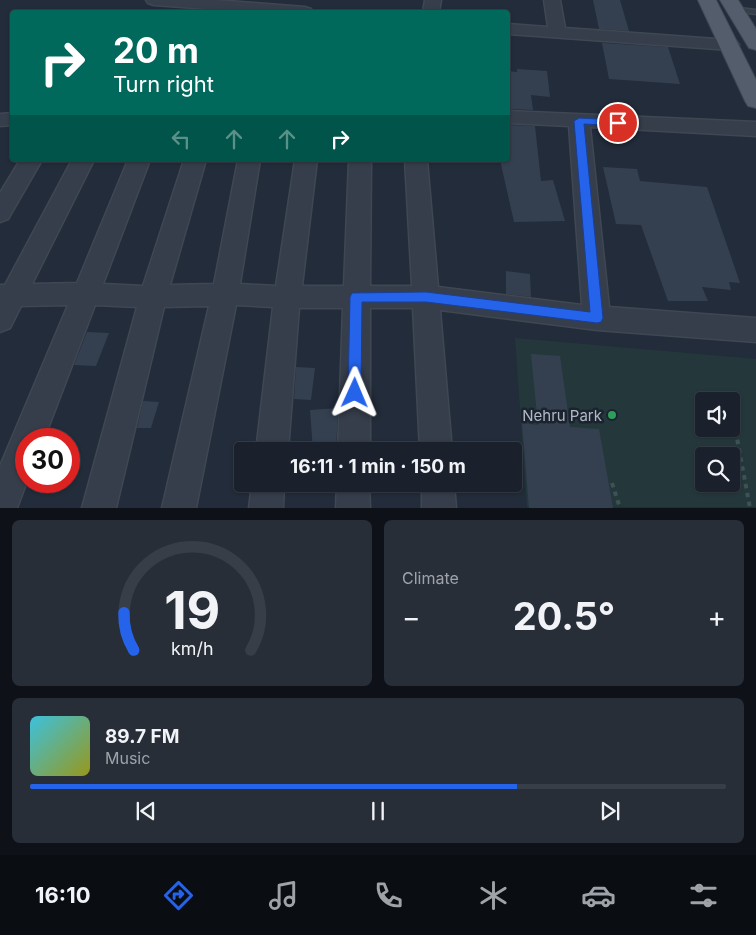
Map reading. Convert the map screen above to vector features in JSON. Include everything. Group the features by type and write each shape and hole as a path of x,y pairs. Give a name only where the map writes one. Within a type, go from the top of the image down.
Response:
{"main road":[{"path":"708,0 756,101"},
{"path":"731,4 756,44"}],"street":[{"path":"162,0 281,10"},
{"path":"552,0 557,33"},
{"path":"510,29 730,45"},
{"path":"510,116 756,129"},
{"path":"579,121 597,318"},
{"path":"0,213 30,162"},
{"path":"0,320 6,296 82,162"},
{"path":"32,428 138,162"},
{"path":"99,508 153,297 194,162"},
{"path":"179,508 225,294 248,162"},
{"path":"273,442 287,297 306,162"},
{"path":"354,442 360,162"},
{"path":"416,162 435,442"},
{"path":"6,296 86,294 153,297 225,294 287,297 426,297 597,318 756,330"},
{"path":"0,507 15,470"},
{"path":"266,508 267,492"},
{"path":"353,492 353,508"},
{"path":"438,492 439,508"}],"lane":[{"path":"731,4 756,12"}],"path":[{"path":"737,437 750,508"},
{"path":"612,483 620,508"}],"green space":[{"name":"Nehru Park","path":"515,338 756,359 756,507 527,507"}],"building":[{"path":"593,0 620,0 629,31 599,29"},
{"path":"602,43 668,47 680,84 609,79"},
{"path":"517,69 547,71 550,97 531,95 533,110 510,109 510,71 517,72"},
{"path":"510,125 535,126 541,181 553,180 565,221 514,222 500,162 510,162"},
{"path":"603,167 637,169 640,181 707,187 740,283 729,282 731,290 702,287 708,301 668,301 641,225 616,224"},
{"path":"506,271 530,274 531,297 506,294"},
{"path":"87,332 109,333 96,366 74,365"},
{"path":"531,354 560,356 570,427 599,429 613,508 529,508 522,423 538,425"},
{"path":"296,367 315,368 311,400 294,399"},
{"path":"143,401 159,402 151,428 137,428"},
{"path":"338,408 336,442 312,442 310,410"}],"place":[{"name":"Nehru Park","path":"612,415"}],"route":[{"path":"355,393 356,297 426,297 597,318 579,121 618,123"}]}
